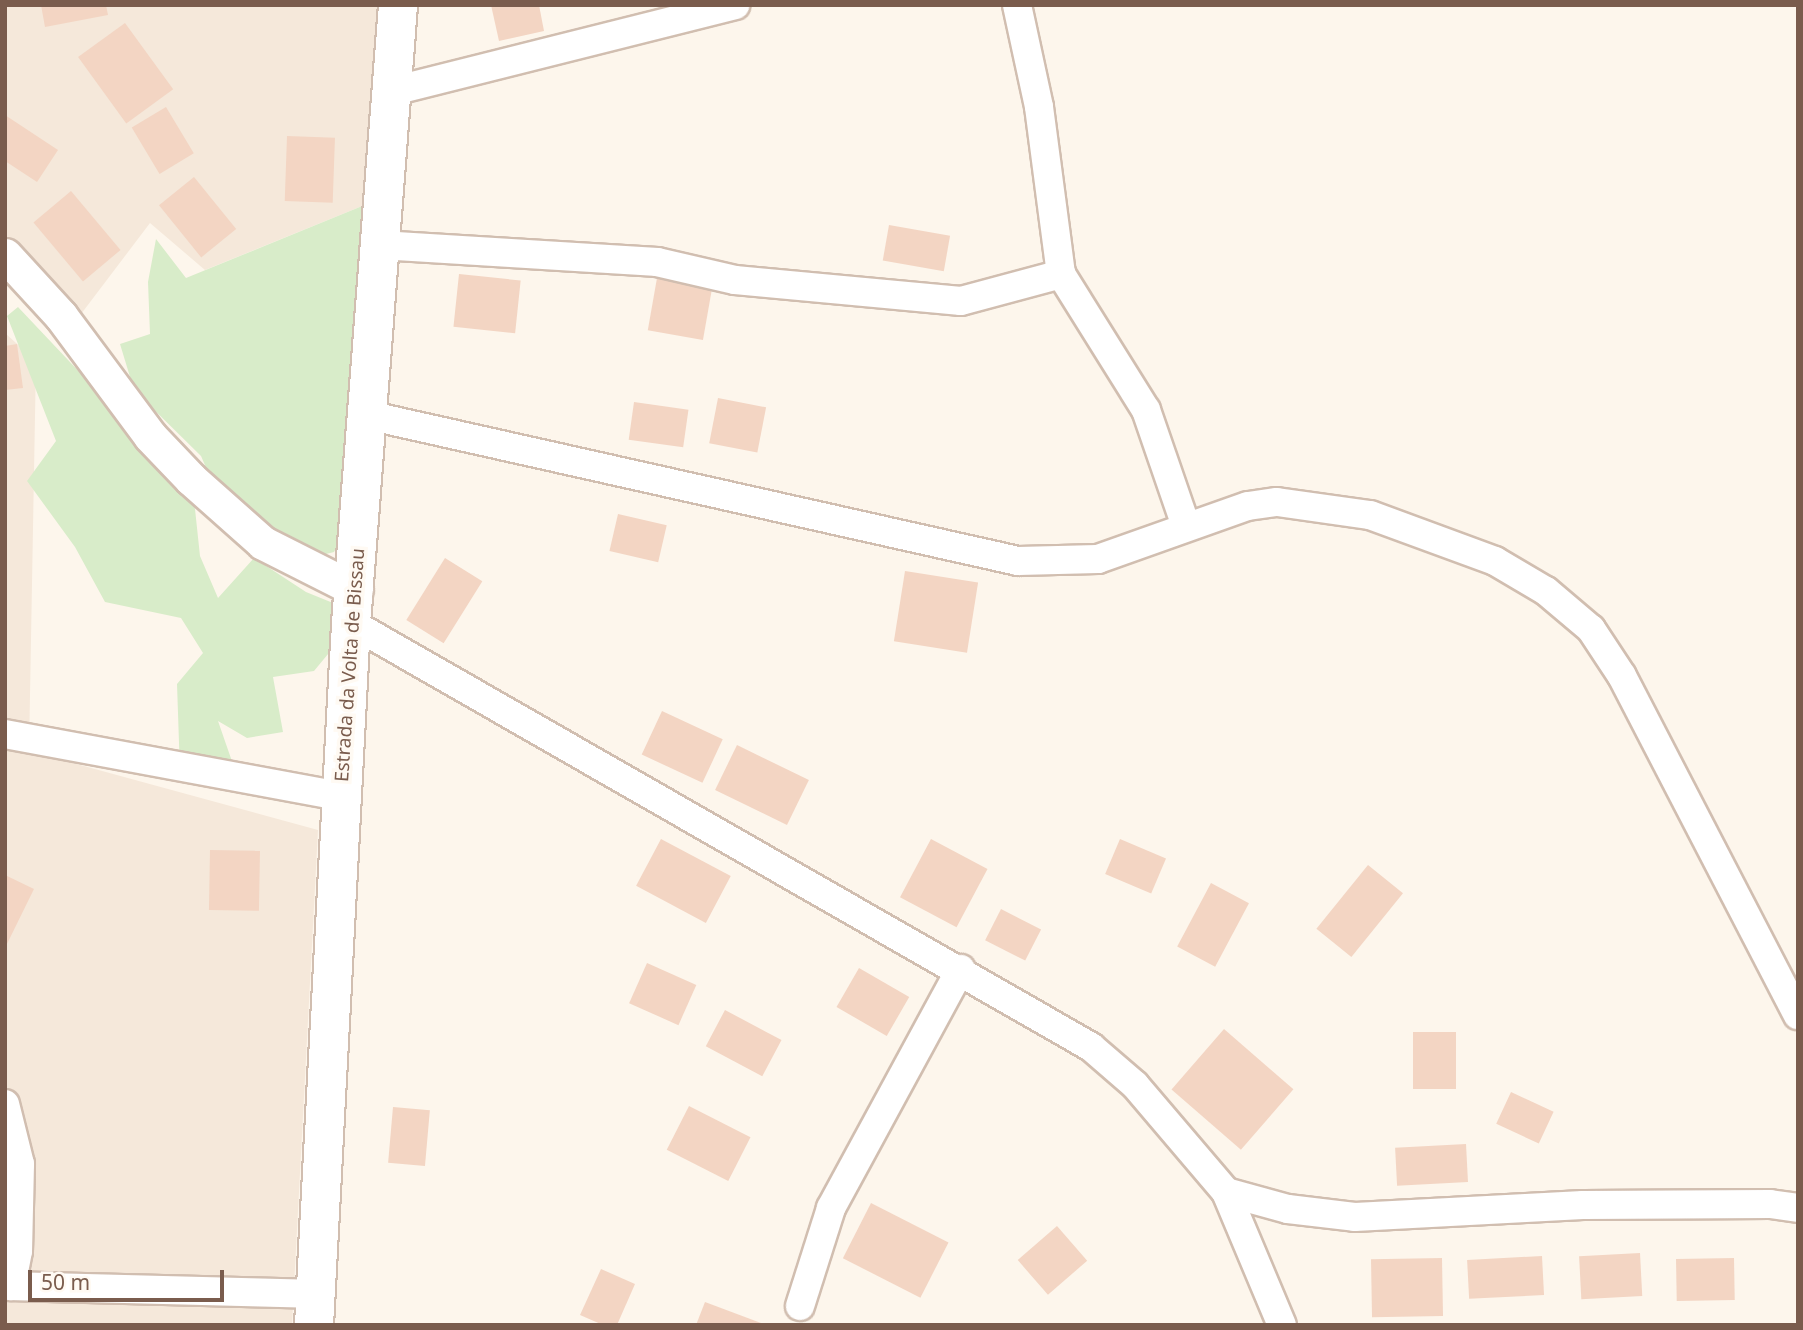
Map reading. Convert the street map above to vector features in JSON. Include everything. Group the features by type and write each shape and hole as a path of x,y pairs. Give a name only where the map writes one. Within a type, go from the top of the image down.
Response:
{"main road":[{"name":"Estrada da Volta de Bissau","path":"315,1309 341,796 398,5"}],"street":[{"path":"393,91 735,5"},
{"path":"1017,5 1039,107 1061,274 1146,410 1186,526"},
{"path":"380,245 657,262 735,280 961,301 1061,274"},
{"path":"5,255 61,317 150,436 191,479 263,543 354,606 714,833 961,969 1091,1047 1135,1085 1226,1192 1282,1325"},
{"path":"367,415 1018,561 1098,559 1248,506 1309,504 1421,530 1495,561 1546,591 1591,629 1622,676 1798,1015"},
{"path":"5,734 341,796"},
{"path":"800,1306 831,1208 961,969"},
{"path":"5,1104 20,1164 18,1251 7,1293 315,1309"},
{"path":"1226,1192 1289,1209 1355,1217 1583,1205 1770,1204 1798,1208"}],"shaded area":[{"path":"5,5 380,5 372,202 205,270 150,223 75,322 5,256"},
{"path":"5,333 36,361 29,751 318,830 292,1325 5,1325"}],"green space":[{"path":"372,202 346,529 334,552 310,558 217,493 201,456 134,390 120,344 150,334 148,282 156,239 186,278"},
{"path":"18,307 188,487 195,509 200,556 218,598 254,558 306,592 338,605 333,648 314,671 273,677 283,732 247,738 218,721 235,770 211,788 180,772 177,684 203,653 181,618 105,602 75,547 27,481 56,441 7,316"}],"building":[{"path":"41,5 106,5 108,15 45,27"},
{"path":"491,5 539,5 544,31 499,41"},
{"path":"125,23 173,89 126,123 78,57"},
{"path":"166,107 194,153 160,174 132,128"},
{"path":"5,115 58,150 37,182 5,161"},
{"path":"287,136 335,138 333,203 285,201"},
{"path":"194,177 236,229 201,257 159,205"},
{"path":"71,191 120,250 83,281 33,222"},
{"path":"889,225 950,236 944,271 883,260"},
{"path":"459,274 521,280 515,333 453,327"},
{"path":"657,278 712,288 703,340 648,330"},
{"path":"17,344 23,388 5,390 5,346"},
{"path":"718,398 766,407 757,453 709,443"},
{"path":"634,402 688,410 683,447 629,440"},
{"path":"618,514 667,525 658,562 609,551"},
{"path":"445,558 482,581 444,643 406,620"},
{"path":"905,571 978,583 967,653 894,641"},
{"path":"662,711 723,739 702,783 642,755"},
{"path":"737,745 809,780 787,825 715,790"},
{"path":"661,839 731,876 706,923 636,886"},
{"path":"931,839 988,869 957,927 900,897"},
{"path":"1120,839 1166,859 1151,894 1105,874"},
{"path":"210,850 260,851 259,911 209,910"},
{"path":"1368,865 1403,893 1351,957 1316,929"},
{"path":"5,875 34,889 5,948"},
{"path":"1211,883 1249,903 1215,967 1177,947"},
{"path":"1001,909 1041,929 1025,961 985,940"},
{"path":"647,963 696,985 678,1025 629,1003"},
{"path":"859,968 909,997 887,1036 836,1007"},
{"path":"725,1010 782,1040 762,1076 706,1046"},
{"path":"1224,1029 1293,1089 1241,1150 1172,1089"},
{"path":"1413,1032 1456,1032 1456,1089 1413,1089"},
{"path":"1511,1092 1554,1112 1539,1144 1496,1124"},
{"path":"689,1106 750,1137 728,1181 667,1150"},
{"path":"393,1107 430,1110 425,1166 388,1163"},
{"path":"1466,1144 1468,1182 1397,1186 1395,1148"},
{"path":"871,1203 949,1242 920,1298 843,1258"},
{"path":"1057,1226 1087,1261 1048,1295 1018,1260"},
{"path":"1640,1253 1642,1296 1581,1299 1579,1256"},
{"path":"1542,1256 1544,1295 1469,1299 1467,1260"},
{"path":"1442,1258 1443,1316 1372,1317 1371,1259"},
{"path":"1734,1258 1735,1300 1677,1301 1676,1259"},
{"path":"601,1269 635,1284 617,1325 603,1325 580,1315"},
{"path":"705,1302 761,1323 696,1325"}]}
